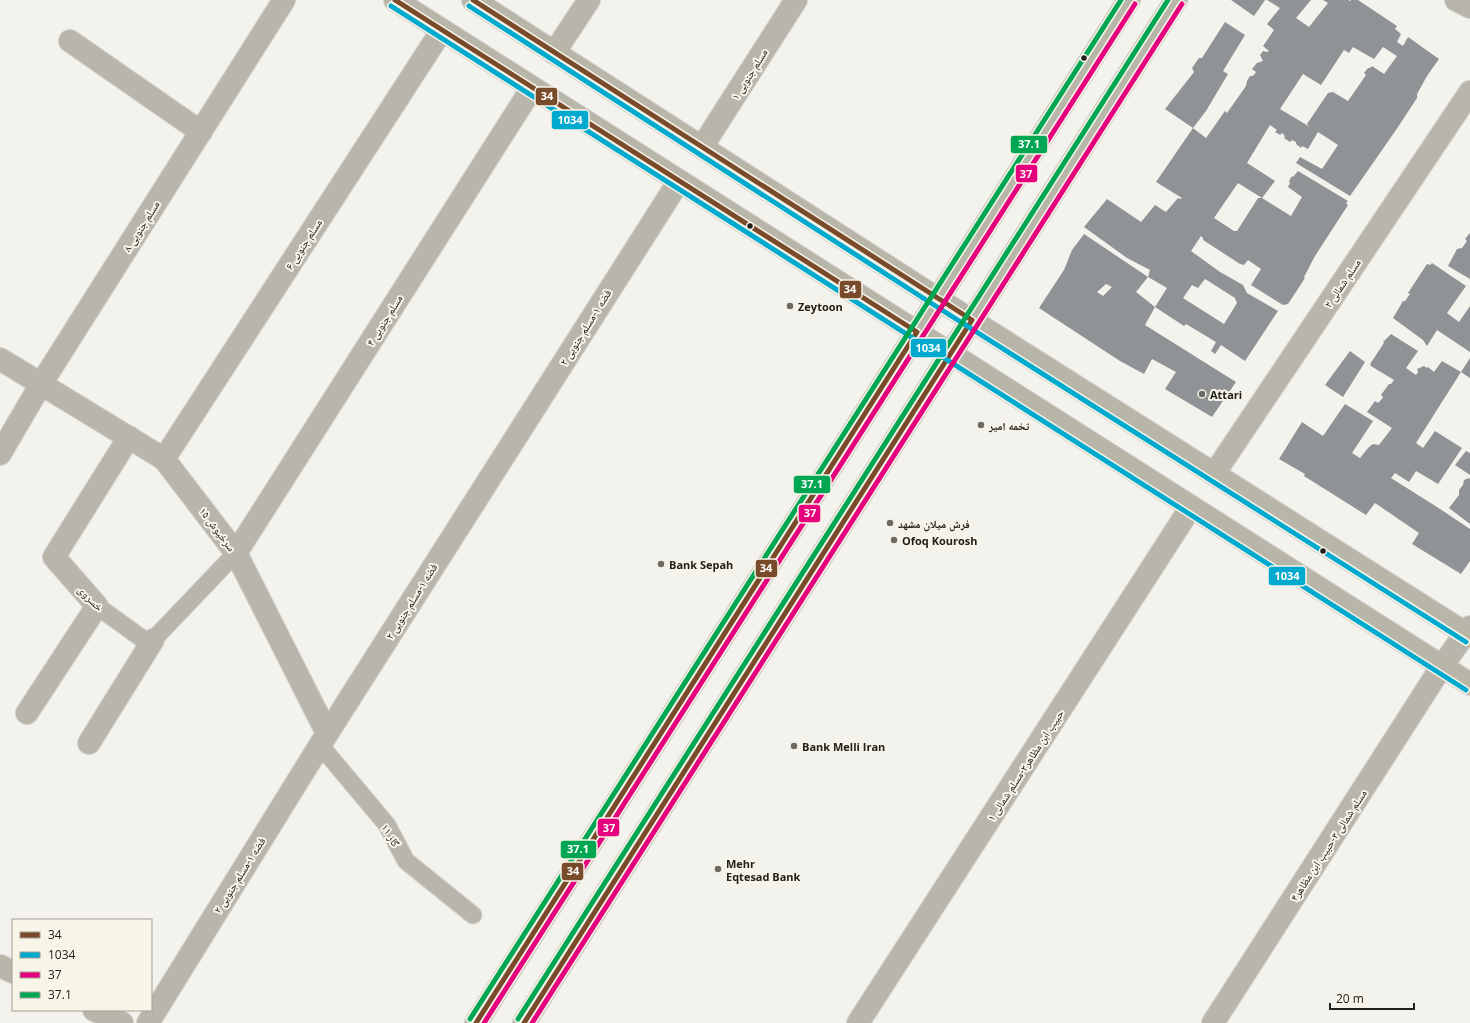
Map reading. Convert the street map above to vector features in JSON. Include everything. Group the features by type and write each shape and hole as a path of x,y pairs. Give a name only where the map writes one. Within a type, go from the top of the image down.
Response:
{"main road":[{"path":"395,0 1470,684"},
{"path":"473,0 938,299 1214,474 1469,632"},
{"path":"476,1023 1129,0"},
{"path":"524,1023 1176,0"}],"street":[{"name":"مسلم جنوبی ۸","path":"0,454 41,384 284,0"},
{"path":"554,53 589,0"},
{"name":"۱ مسلم جنوبی","path":"702,147 796,0"},
{"path":"1456,0 1470,7"},
{"name":"مسلم جنوبی ۶","path":"164,459 442,30"},
{"path":"70,41 201,132"},
{"name":"مسلم جنوبی ۴","path":"236,553 532,88"},
{"name":"مسلم شمالی ۲","path":"1214,474 1470,92"},
{"name":"فضه ۱-مسلم جنوبی ۲","path":"148,1023 324,739 679,181"},
{"name":"سرخپوش ۱۵","path":"0,359 164,459 236,553 324,739"},
{"name":"خسروی","path":"97,606 54,557 129,438"},
{"name":"حبیب ابن مظاهر۲-مسلم شمالی ۱","path":"858,1023 1191,507"},
{"path":"27,713 97,606"},
{"name":"مسلم شمالی ۳-حبیب ابن مظاهر۴","path":"1213,1023 1442,666 1469,632"},
{"path":"89,743 153,640"},
{"path":"0,966 12,972"},
{"path":"96,1011 122,1023"}],"lane":[{"path":"153,640 236,553"},
{"name":"خسروی","path":"97,606 144,640 153,640"},
{"name":"گاز ۱۱","path":"324,739 387,825 406,861 473,915"}],"building":[{"path":"1231,0 1265,0 1254,16"},
{"path":"1267,0 1311,0 1296,18 1309,27 1328,3 1323,0 1358,0 1397,26 1395,29 1401,34 1397,42 1403,46 1408,37 1439,59 1427,76 1417,94 1417,98 1350,196 1296,163 1300,157 1322,169 1338,145 1318,132 1308,149 1302,146 1301,148 1296,144 1296,142 1292,140 1290,142 1284,138 1285,136 1282,133 1280,135 1275,132 1277,130 1270,125 1247,163 1275,181 1262,198 1291,216 1302,197 1288,187 1292,176 1293,177 1298,171 1348,201 1346,203 1348,205 1315,256 1304,277 1305,278 1288,304 1283,305 1251,285 1261,269 1248,260 1244,265 1240,264 1203,240 1201,236 1191,251 1220,272 1243,285 1247,293 1278,311 1245,361 1221,345 1215,354 1211,351 1216,342 1186,324 1184,326 1155,307 1167,288 1148,277 1150,270 1127,258 1084,227 1107,199 1141,222 1155,205 1166,212 1178,198 1182,198 1156,182 1193,128 1206,138 1225,111 1227,113 1246,86 1250,76 1253,76 1256,72 1252,69 1257,63 1263,61 1260,55 1263,51 1269,51 1263,46 1274,30 1267,24 1280,8","holes":["1353,47 1374,59 1383,47 1397,56 1384,74 1372,66 1368,68 1364,73 1366,75 1348,101 1333,92 1328,93 1307,124 1310,127 1280,109 1303,74 1321,85 1344,50 1349,53","1238,183 1262,198 1258,198 1237,231 1234,231 1214,218","1205,279 1235,298 1237,303 1224,324 1183,298 1192,285 1198,288"]},
{"path":"1225,22 1245,35 1223,71 1228,74 1206,111 1193,128 1165,109 1194,72 1192,68 1199,58 1202,58"},
{"path":"1470,233 1470,279 1448,266 1457,249 1462,248 1467,241 1465,239"},
{"path":"1084,234 1148,277 1136,292 1155,307 1145,325 1236,382 1212,417 1165,389 1176,372 1152,359 1144,374 1120,361 1039,308 1064,270 1072,250","holes":["1106,284 1112,287 1103,296 1097,292"]},
{"path":"1432,263 1466,286 1447,313 1459,322 1470,306 1470,352 1437,330 1427,346 1423,340 1393,318 1403,301 1405,301 1410,294 1408,293 1427,264 1430,265"},
{"path":"1391,334 1418,351 1406,368 1416,375 1418,372 1417,369 1424,366 1427,368 1428,367 1434,372 1442,361 1461,372 1416,443 1423,448 1435,431 1462,448 1438,484 1416,471 1409,482 1395,473 1391,478 1470,529 1470,561 1461,574 1412,544 1419,533 1375,503 1366,515 1304,476 1305,474 1279,459 1302,422 1323,436 1345,404 1373,421 1352,453 1360,458 1373,444 1379,445 1392,428 1367,412 1375,401 1378,403 1382,399 1383,397 1381,395 1394,380 1370,364 1384,343 1383,342"},
{"path":"1350,351 1365,362 1343,397 1325,385"},
{"path":"1470,358 1470,378 1461,372"},
{"path":"1466,451 1470,453 1470,475 1455,465"},
{"path":"1469,478 1470,524 1449,508 1459,495 1459,490 1463,485 1464,480"}],"transit line":[{"name":"34","path":"395,0 917,332 476,1023"},
{"name":"34","path":"473,0 972,320 524,1023"},
{"name":"37.1","path":"470,1019 1121,0"},
{"name":"37.1","path":"518,1019 1168,0"},
{"name":"37","path":"484,1023 1135,4"},
{"name":"37","path":"532,1023 1182,4"},
{"name":"1034","path":"391,6 1466,690"},
{"name":"1034","path":"469,6 934,305 1466,642"}],"place":[{"name":"Zeytoon","path":"790,306"},
{"name":"Attari","path":"1202,394"},
{"name":"تخمه امیر","path":"981,425"},
{"name":"فرش میلان مشهد","path":"890,523"},
{"name":"Ofoq Kourosh","path":"894,540"},
{"name":"Bank Sepah","path":"661,564"},
{"name":"Bank Melli Iran","path":"794,746"},
{"name":"Mehr Eqtesad Bank","path":"718,869"}]}
